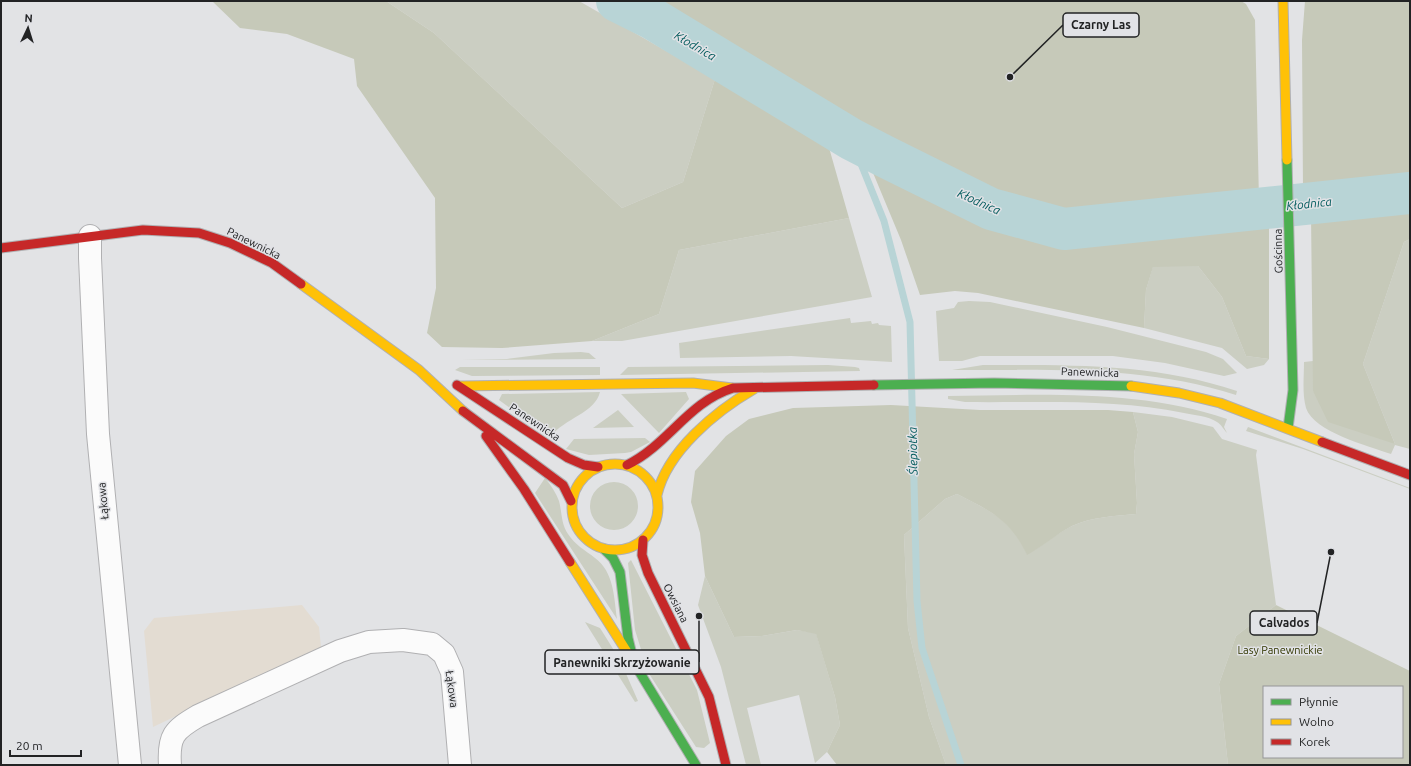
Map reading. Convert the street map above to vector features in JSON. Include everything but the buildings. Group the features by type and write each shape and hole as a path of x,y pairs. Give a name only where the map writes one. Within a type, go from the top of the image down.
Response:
{"street":[{"name":"Gościnna","path":"1283,1 1293,390 1288,428"},
{"name":"Panewnicka","path":"1,248 142,230 168,230 199,233 230,243 272,263 419,370 472,419 563,485 571,501"},
{"name":"Łąkowa","path":"90,236 98,434 130,765"},
{"name":"Panewnicka","path":"419,370 461,386 568,458 584,465 598,467"},
{"name":"Panewnicka","path":"626,465 643,457 660,443 699,404 724,390 733,388 754,389 780,386 1056,382 1127,386 1200,398 1288,428 1410,475"},
{"path":"461,386 693,383 733,388"},
{"name":"Panewnicka","path":"657,495 660,481 676,457 720,413 745,393 754,389"},
{"path":"472,419 497,449 634,663 696,765"},
{"path":"604,550 623,550 632,548 643,540 652,530 656,519 658,504 657,495 650,482 643,474 626,465 616,464 598,467 591,471 580,481 577,486 571,501 571,514 581,535 592,544 604,550 613,558 620,572 628,638 634,663"},
{"name":"Owsiana","path":"643,540 642,555 648,573 706,687 714,711 726,765"},
{"name":"Łąkowa","path":"170,765 171,737 180,727 198,716 340,651 370,642 403,640 432,644 444,654 452,672 460,765"},
{"path":"716,753 722,744"},
{"path":"688,752 703,758"}],"shaded area":[{"path":"386,1 579,1 715,79 683,182 622,208 434,33"},
{"path":"849,218 872,297 622,341 592,341 659,314 679,250"},
{"path":"1410,239 1410,449 1395,445 1391,454 1330,431 1311,417 1306,408 1304,397 1304,362 1313,361 1313,391 1395,444 1363,364 1404,242"},
{"path":"1153,266 1198,266 1222,297 1246,356 1269,359 1264,365 1247,369 1222,348 1144,328 1146,290"},
{"path":"958,302 990,302 1107,327 1206,352 1223,359 1237,373 1224,376 1165,363 1113,356 980,356 962,361 939,361 936,311 954,308"},
{"path":"850,318 851,323 871,321 872,324 878,323 879,325 891,326 892,362 791,356 680,358 679,343"},
{"path":"554,353 589,353 596,359 462,360 507,359"},
{"path":"828,365 855,367 859,368 860,371 620,375 628,367"},
{"path":"983,365 1079,366 1143,370 1206,382 1237,391 1236,395 1201,385 1166,378 1095,371 952,370"},
{"path":"460,367 600,367 600,375 472,376 455,370"},
{"path":"600,392 592,405 556,430 550,437 499,400 502,394"},
{"path":"686,392 689,399 659,433 621,394"},
{"path":"1054,395 1124,398 1193,409 1227,419 1224,427 1227,433 1218,423 1209,418 1157,408 1075,402 965,402 948,399 948,396"},
{"path":"618,410 634,427 593,428"},
{"path":"1133,412 1172,417 1213,427 1222,439 1257,450 1256,455 1276,605 1236,636 1219,684 1228,765 946,765 929,717 908,628 904,535 945,499 957,494 998,517 1014,532 1027,554 1067,529 1080,523 1103,517 1136,514 1137,503 1134,454 1138,432"},
{"path":"1248,427 1410,489 1303,449 1246,431"},
{"path":"645,438 650,442 631,452 625,453 589,455 566,449 574,439"},
{"path":"545,478 558,498 563,522 568,534 606,570 610,578 614,594 617,619 535,493"},
{"path":"609,482 619,482 628,486 634,492 637,497 637,515 628,526 619,530 609,530 600,526 594,520 590,511 590,501 594,492 600,486"},
{"path":"631,560 697,690 710,743 704,748 696,747 648,672 635,630 628,563"},
{"path":"705,576 734,637 762,636 797,630 816,633 835,697 840,725 827,752 815,763 799,695 747,708 761,765 746,765 721,667 698,605"},
{"path":"302,605 319,627 321,647 153,727 144,631 154,618"},
{"path":"585,622 600,628 620,660 638,701 635,702"}],"green space":[{"path":"212,1 386,1 434,33 622,208 683,182 715,79 826,137 849,218 679,250 659,314 592,341 502,348 442,347 427,333 436,288 435,198 357,86 354,59 287,34 240,28"},
{"path":"631,1 1241,1 1246,4 1255,20 1259,201 1065,221 993,202 853,132 672,22"},
{"path":"1305,1 1410,1 1410,183 1303,191 1302,40"},
{"path":"866,156 992,219 1081,238 1269,217 1269,359 1246,356 1222,297 1198,266 1153,267 1146,290 1144,328 978,293 955,291 920,295 901,240"},
{"path":"1410,205 1410,239 1404,242 1363,364 1395,444 1328,422 1313,391 1311,214"},
{"path":"891,405 980,410 1108,410 1133,412 1138,432 1134,454 1137,503 1136,514 1103,517 1072,526 1027,555 1014,533 998,517 957,494 945,499 904,535 908,628 929,717 946,765 837,765 827,752 840,725 835,697 816,634 797,630 762,636 734,637 705,576 700,533 691,502 695,471 726,436 749,419 793,408"},
{"name":"Lasy Panewnickie","path":"1276,605 1410,671 1410,765 1228,765 1219,684 1236,636"}],"waterway":[{"name":"Kłodnica","path":"617,1 653,19 851,139 886,157 991,209 1064,229 1410,193"},
{"name":"Ślepiotka","path":"851,139 884,221 910,322 917,601 922,648 961,765"}],"traffic: fast":[{"path":"1287,160 1293,390 1288,428"},
{"path":"874,385 994,383 1131,386"},
{"path":"604,549 613,558 620,572 628,638 634,663 696,765"}],"traffic: slow":[{"path":"1283,1 1287,160"},
{"path":"301,284 419,370 463,411"},
{"path":"461,386 693,383 732,388"},
{"path":"1131,386 1179,393 1220,403 1322,442"},
{"path":"657,495 662,479 682,448 709,421 739,398 754,389"},
{"path":"607,464 623,464 632,467 646,476 655,490 658,499 658,507 658,515 655,524 646,538 632,547 623,550 607,550 591,543 584,538 579,531 572,515 572,499 579,483 584,476 591,471 607,464"},
{"path":"570,562 634,663"}],"traffic: jam":[{"path":"1,248 143,230 199,233 230,243 272,263 301,284"},
{"path":"457,385 568,458 584,465 598,467"},
{"path":"627,465 655,446 703,403 717,394 733,388 874,385"},
{"path":"463,411 563,485 571,501"},
{"path":"486,436 524,489 570,562"},
{"path":"1322,442 1410,475"},
{"path":"643,540 642,555 648,573 709,697 726,765"}],"place":[{"name":"Czarny Las","path":"1010,77"},
{"name":"Calvados","path":"1331,552"},
{"name":"Panewniki Skrzyżowanie","path":"699,616"}]}
